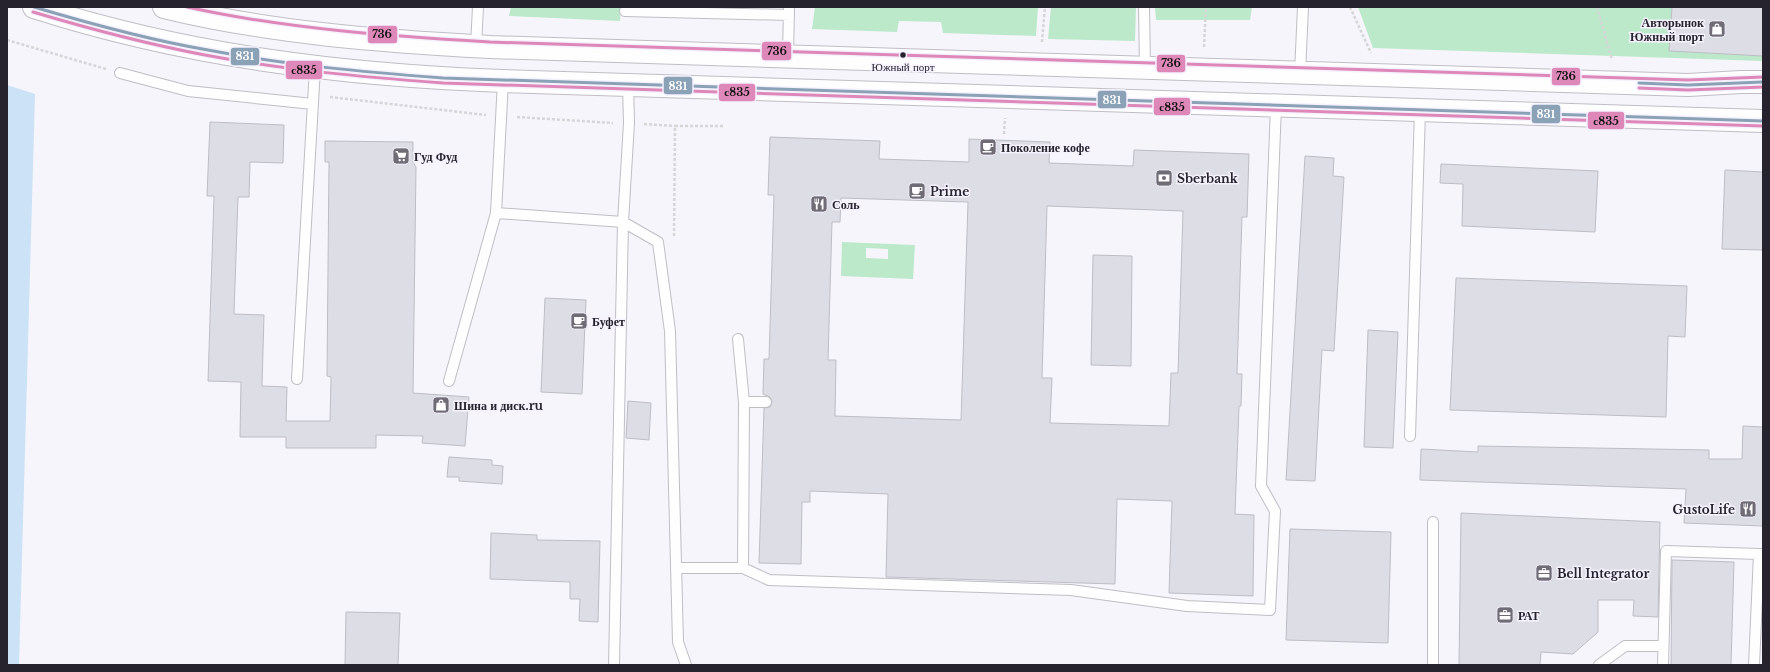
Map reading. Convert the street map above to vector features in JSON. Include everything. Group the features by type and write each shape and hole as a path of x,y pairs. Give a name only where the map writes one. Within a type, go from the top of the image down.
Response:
{"main road":[{"path":"34,7 121,33 227,55 315,68 382,75 503,81 1763,121"},
{"path":"164,7 234,22 320,35 386,41 476,46 1688,85 1763,82"}],"lane":[{"path":"476,46 478,7"},
{"path":"1144,7 1145,68"},
{"path":"1300,73 1302,7"},
{"path":"625,11 789,11 788,56"},
{"path":"297,379 315,68"},
{"path":"120,73 188,91 313,104"},
{"path":"449,381 496,213 503,81"},
{"path":"614,665 623,222 629,123 628,85"},
{"path":"676,568 743,568 769,580 1071,590 1187,606 1270,610 1275,511 1261,486 1276,106"},
{"path":"1410,436 1420,110"},
{"path":"496,213 623,222 658,242 670,331 678,642 686,665"},
{"path":"738,339 744,402 743,568"},
{"path":"744,402 766,402"},
{"path":"1433,522 1433,665"},
{"path":"1663,665 1666,552 1761,554 1754,665"},
{"path":"1599,665 1625,646 1664,646"}],"path":[{"path":"1042,43 1045,7"},
{"path":"1204,47 1206,7"},
{"path":"1350,7 1372,53"},
{"path":"1597,7 1612,61"},
{"path":"7,40 120,73"},
{"path":"337,98 477,114"},
{"path":"532,118 600,122"},
{"path":"1004,134 1005,119"},
{"path":"660,125 723,126"},
{"path":"658,242 674,241 675,126"}],"green space":[{"path":"511,7 621,7 620,21 509,16"},
{"path":"815,7 1038,7 1036,36 943,33 941,22 899,21 897,32 812,29"},
{"path":"1051,7 1136,7 1135,41 1048,39"},
{"path":"1155,7 1252,7 1250,20 1156,20"},
{"path":"1358,7 1702,7 1763,34 1763,61 1373,48"},
{"path":"842,242 915,245 913,279 841,276","holes":["866,248 888,249 888,259 866,258"]}],"water":[{"path":"7,85 35,94 19,665 7,665"}],"building":[{"name":"Авторынок Южный порт","path":"1672,7 1763,7 1763,56 1669,51"},
{"path":"210,122 284,125 283,163 250,162 249,197 238,197 234,314 264,315 262,386 287,387 286,421 330,421 331,377 327,376 329,162 325,162 325,141 413,142 413,162 416,167 413,393 469,397 465,446 422,443 423,436 376,435 376,448 286,448 286,437 240,437 241,382 208,381 214,196 207,196"},
{"path":"770,137 880,141 879,159 969,162 969,139 1050,142 1049,163 1133,166 1134,150 1249,154 1247,217 1242,217 1237,374 1242,374 1241,406 1239,406 1235,514 1254,515 1253,596 1169,593 1172,501 1117,499 1115,584 886,577 888,494 810,491 810,502 802,502 801,564 759,563 764,408 770,407 772,402 770,397 763,394 764,359 769,359 774,195 768,195","holes":["841,198 968,202 961,420 835,416 836,360 828,360 832,222 840,222","1047,206 1183,211 1178,373 1171,373 1169,426 1050,423 1052,378 1042,378"]},
{"path":"1305,156 1334,158 1333,176 1344,177 1334,351 1322,350 1315,481 1286,480"},
{"path":"1441,164 1598,171 1595,232 1462,226 1463,184 1440,183"},
{"path":"1725,170 1763,172 1763,250 1722,249"},
{"path":"1093,255 1132,256 1131,366 1091,365"},
{"path":"1456,278 1687,286 1685,337 1668,336 1666,417 1450,410"},
{"path":"545,298 586,300 582,394 541,392"},
{"path":"1368,330 1398,332 1393,448 1364,447"},
{"path":"628,401 651,403 649,440 626,438"},
{"path":"1743,426 1763,427 1763,526 1684,523 1686,489 1420,480 1421,449 1478,452 1478,446 1709,450 1709,459 1742,459"},
{"path":"449,457 492,460 492,465 503,466 502,484 459,481 459,477 447,477"},
{"path":"1461,513 1660,522 1658,617 1633,616 1634,600 1598,600 1598,632 1573,654 1541,652 1540,665 1459,665"},
{"path":"1290,529 1391,532 1388,643 1286,640"},
{"path":"491,533 537,535 537,540 600,541 598,622 579,621 580,599 570,599 570,582 490,579"},
{"path":"1672,560 1734,562 1731,665 1671,665"},
{"path":"346,612 400,613 398,665 345,665"}],"transit line":[{"name":"831","path":"34,7 142,36 237,55 325,67 443,78 1763,121"},
{"name":"736","path":"187,7 225,15 300,26 376,34 490,42 1688,80 1763,77"},
{"name":"с835","path":"33,12 97,30 183,51 264,65 443,83 1763,126"},
{"name":"831","path":"1639,83 1688,85 1763,82"},
{"name":"с835","path":"1639,88 1688,90 1763,87"}],"place":[{"name":"Авторынок Южный порт","path":"1717,29"},
{"name":"Южный порт","path":"903,55"},
{"name":"Поколение кофе","path":"988,147"},
{"name":"Гуд Фуд","path":"401,156"},
{"name":"Sberbank","path":"1164,178"},
{"name":"Prime","path":"917,191"},
{"name":"Соль","path":"819,204"},
{"name":"Буфет","path":"579,321"},
{"name":"Шина и диск.ru","path":"441,405"},
{"name":"GustoLife","path":"1748,509"},
{"name":"Bell Integrator","path":"1544,573"},
{"name":"РАТ","path":"1505,615"}]}
